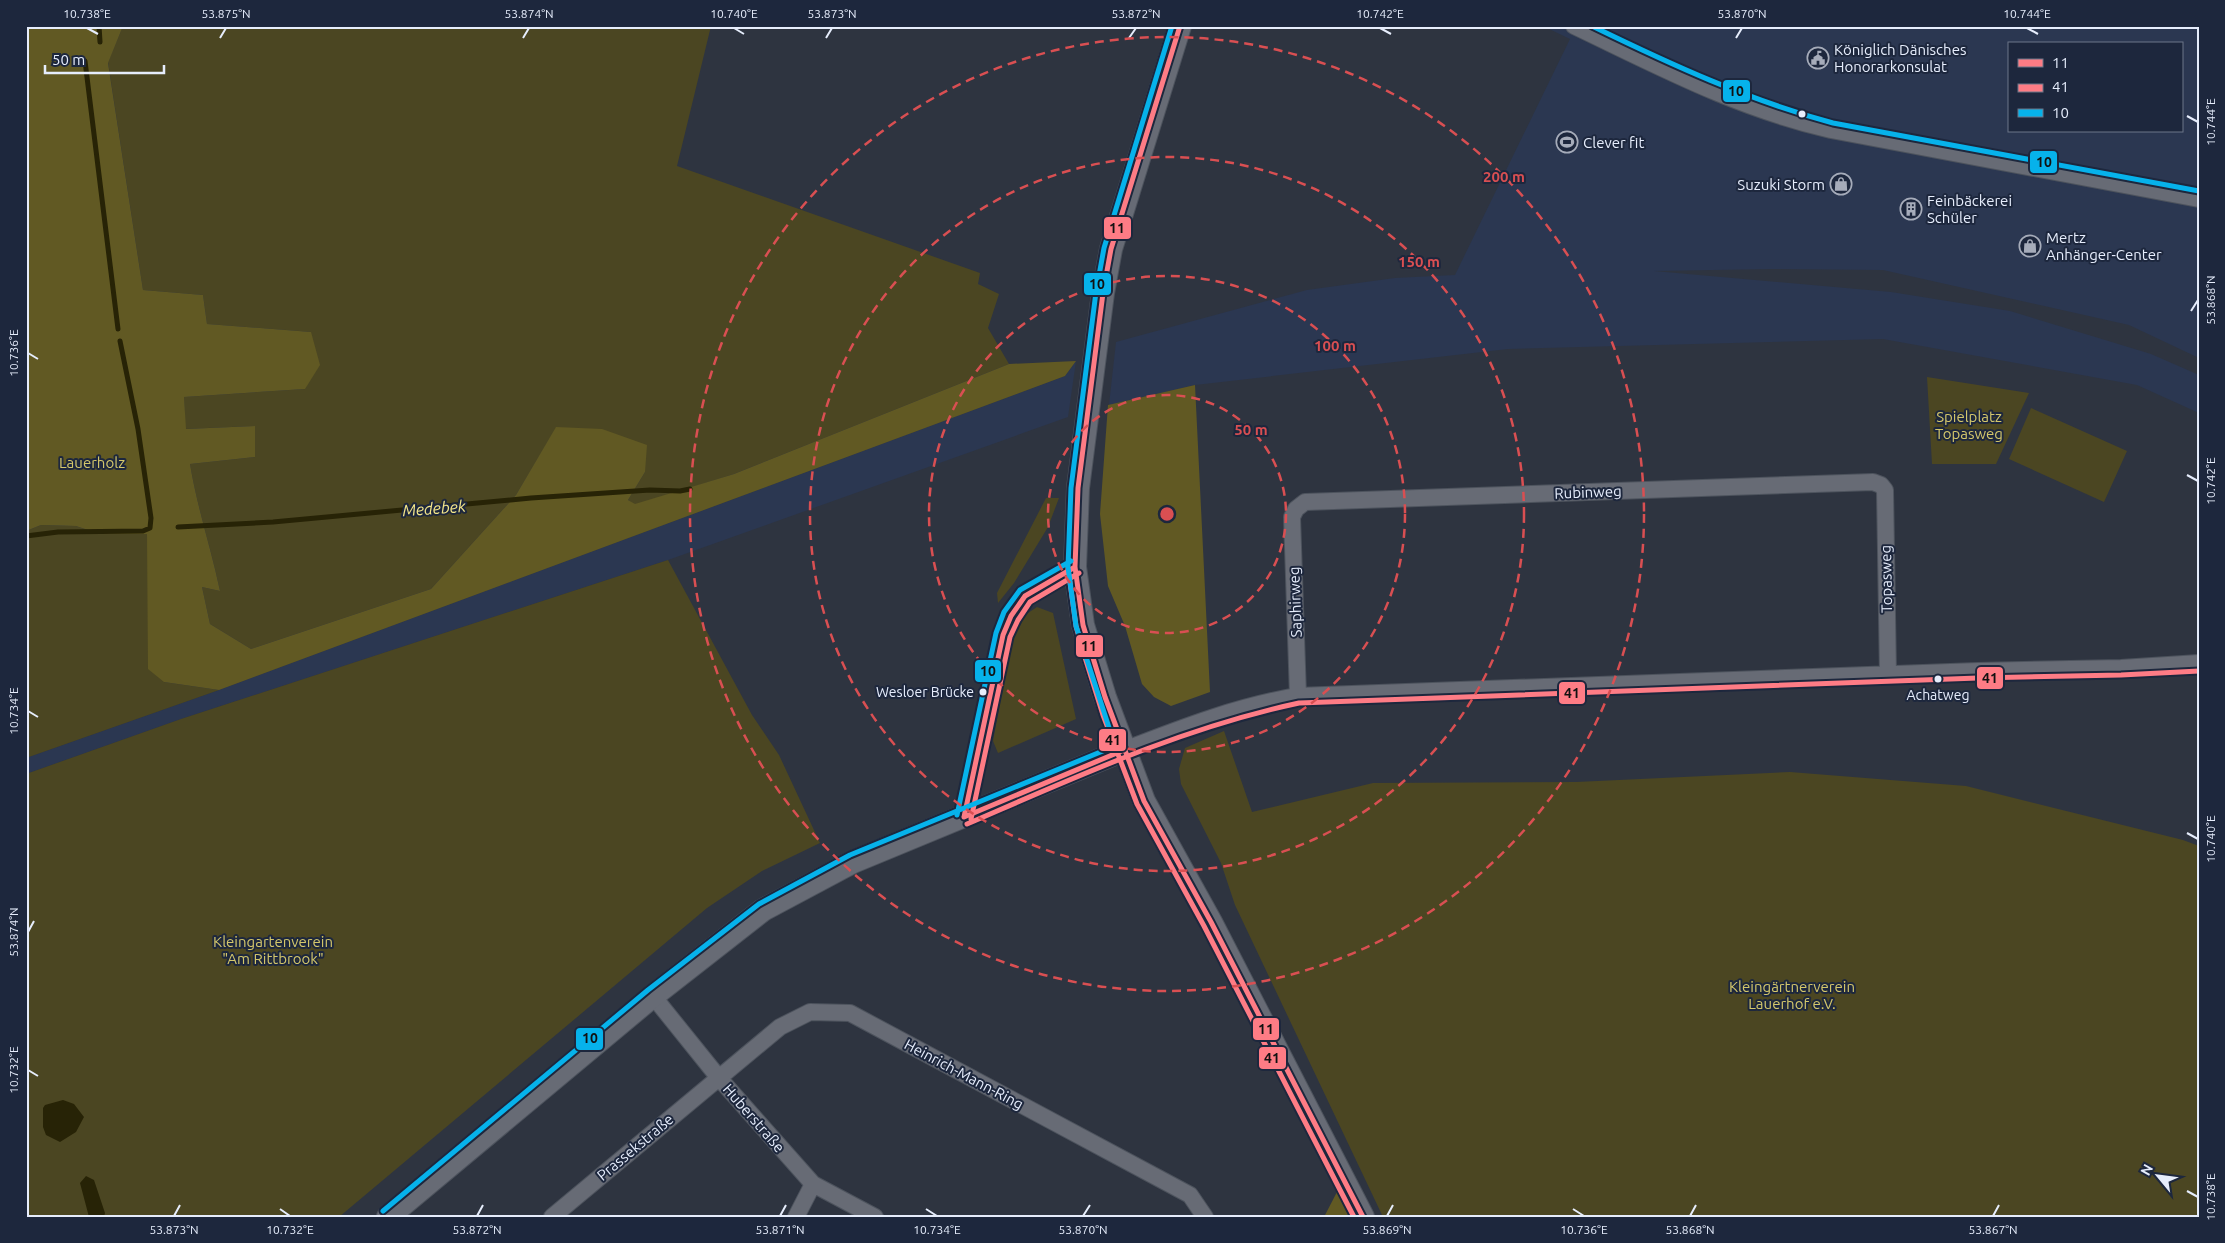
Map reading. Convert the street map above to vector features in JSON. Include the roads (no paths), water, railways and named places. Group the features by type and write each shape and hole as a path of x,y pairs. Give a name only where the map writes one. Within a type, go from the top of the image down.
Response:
{"main road":[{"path":"1180,26 1111,249 1094,358 1078,488 1075,567 1085,633 1105,697 1144,801 1211,922 1363,1217"},
{"path":"388,1217 653,996 763,910 853,862 1124,750"}],"street":[{"path":"1574,26 1696,86 1794,122 2199,199"},
{"name":"Rubinweg","path":"1296,509 1305,502 1873,482 1881,485"},
{"name":"Topasweg","path":"1881,485 1884,490 1888,675"},
{"name":"Saphirweg","path":"1296,509 1292,517 1298,696"},
{"path":"1124,750 1232,710 1262,702 1298,696 2011,670 2121,668 2199,663"},
{"name":"Huberstraße","path":"653,996 719,1078 813,1184 875,1217"},
{"name":"Heinrich-Mann-Ring","path":"719,1078 780,1027 810,1012 850,1013 1190,1195 1205,1217"},
{"name":"Prassekstraße","path":"552,1217 719,1078"},
{"path":"796,1217 813,1184"}],"waterway":[{"path":"99,26 100,42"},
{"path":"85,61 118,329"},
{"path":"26,536 58,532 143,531 150,528 151,518 138,429 120,341"},
{"name":"Medebek","path":"178,527 273,522 531,498 690,489"}],"place":[{"name":"Königlich Dänisches Honorarkonsulat","path":"1818,58"},
{"name":"Clever fit","path":"1567,142"},
{"name":"Suzuki Storm","path":"1841,184"},
{"name":"Feinbäckerei Schüler","path":"1911,209"},
{"name":"Mertz Anhänger-Center","path":"2030,246"},
{"name":"Achatweg","path":"1938,679"},
{"name":"Wesloer Brücke","path":"983,692"}],"park label":[{"name":"Spielplatz Topasweg","path":"1969,424"},
{"name":"Lauerholz","path":"92,462"},
{"name":"Kleingartenverein \"Am Rittbrook\"","path":"273,950"},
{"name":"Kleingärtnerverein Lauerhof e.V.","path":"1792,994"}]}
